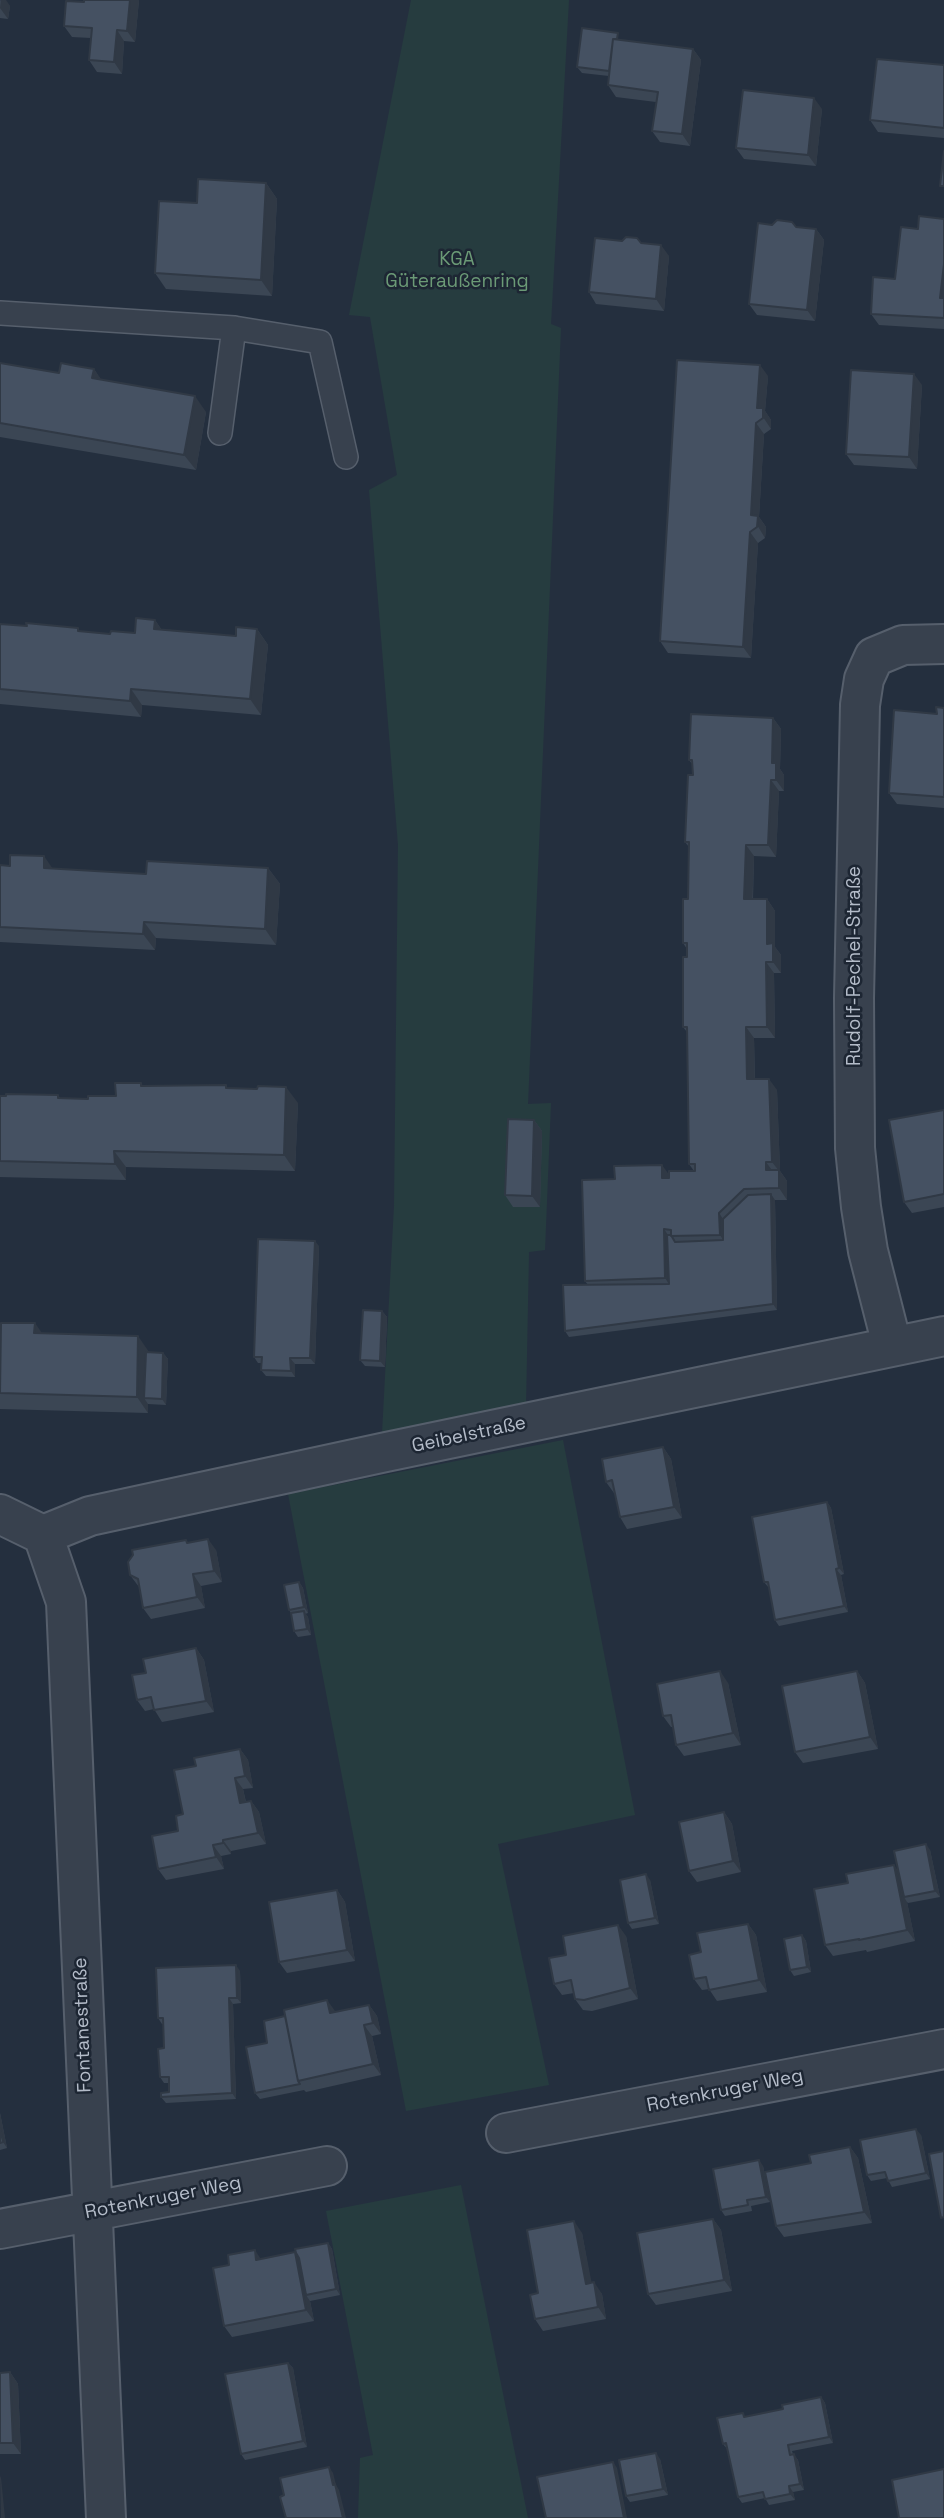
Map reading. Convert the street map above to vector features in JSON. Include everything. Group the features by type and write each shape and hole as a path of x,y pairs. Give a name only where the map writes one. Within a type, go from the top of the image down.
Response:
{"street":[{"name":"Rudolf-Pechel-Straße","path":"892,1345 868,1251 855,1148 853,998 860,705 864,679 874,657 903,645 944,644"},
{"name":"Geibelstraße","path":"43,1535 90,1516 944,1336"},
{"path":"0,1514 43,1535"},
{"name":"Fontanestraße","path":"43,1535 66,1602 106,2518"},
{"name":"Rotenkruger Weg","path":"506,2133 944,2049"},
{"name":"Rotenkruger Weg","path":"0,2229 327,2166"}],"lane":[{"path":"0,313 234,328 320,342 346,457"},
{"path":"220,433 234,328"}],"green space":[{"name":"KGA Güteraußenring","path":"411,0 569,0 551,324 561,328 528,1104 551,1103 545,1250 529,1252 526,1405 382,1434 394,1206 398,845 369,490 397,475 370,317 349,315"},
{"path":"563,1440 635,1815 498,1844 549,2085 406,2111 288,1494"},
{"path":"461,2185 528,2518 358,2518 360,2458 373,2455 326,2211"}],"building":[{"path":"130,0 127,31 117,30 114,62 89,60 92,28 64,26 66,1"},
{"path":"582,28 618,33 617,39 613,39 609,71 577,67"},
{"path":"613,39 693,49 682,134 652,131 658,92 608,85"},
{"path":"877,59 944,65 944,128 870,120"},
{"path":"743,90 814,98 808,155 736,148"},
{"path":"944,151 944,186 940,186"},
{"path":"198,179 266,183 261,280 155,273 159,201 197,203"},
{"path":"919,216 944,219 944,264 940,298 944,298 944,318 871,314 873,277 895,279 901,227 918,229"},
{"path":"777,220 792,222 796,227 816,229 807,310 749,304 758,223 772,225"},
{"path":"626,237 637,238 641,243 661,245 656,299 589,292 595,238 622,241"},
{"path":"677,360 760,365 757,408 763,408 763,418 756,423 751,515 758,516 757,527 750,532 743,647 660,641"},
{"path":"0,363 59,373 61,363 94,369 92,378 195,396 184,455 0,423"},
{"path":"851,370 914,374 909,457 846,454"},
{"path":"136,618 155,620 154,629 236,636 236,627 257,629 250,699 131,689 130,701 0,689 0,624 27,626 26,623 110,634 111,631 135,633"},
{"path":"936,707 944,708 944,797 889,793 894,710 937,714"},
{"path":"691,714 773,718 772,763 776,763 776,780 771,780 768,845 746,845 744,899 767,899 767,944 773,943 773,962 766,962 767,1027 746,1027 747,1079 769,1079 772,1162 766,1162 766,1170 779,1170 779,1188 744,1189 719,1213 720,1235 671,1236 671,1230 664,1229 665,1278 585,1281 582,1180 615,1179 614,1166 662,1165 662,1178 669,1178 669,1171 695,1171 695,1164 689,1164 687,1027 683,1027 683,957 687,957 687,943 683,943 683,899 688,899 689,842 685,842 688,775 693,775 692,760 689,760"},
{"path":"10,855 44,856 44,868 146,874 147,861 268,868 265,929 144,922 143,934 0,927 0,865 10,866"},
{"path":"115,1083 141,1083 141,1086 226,1085 226,1088 257,1089 258,1086 286,1087 284,1155 114,1151 115,1164 0,1161 0,1096 58,1095 58,1098 88,1099 88,1096 116,1096"},
{"path":"944,1110 944,1194 904,1202 889,1120"},
{"path":"508,1119 534,1120 532,1196 505,1195"},
{"path":"771,1194 773,1304 565,1331 563,1285 669,1284 667,1235 671,1235 675,1242 723,1240 723,1219 748,1195"},
{"path":"258,1239 315,1241 310,1358 290,1358 291,1371 261,1370 262,1357 254,1357"},
{"path":"363,1310 382,1311 380,1361 360,1360"},
{"path":"1,1323 35,1323 34,1333 138,1336 137,1397 0,1393"},
{"path":"146,1352 163,1353 162,1399 144,1398"},
{"path":"663,1447 674,1507 620,1517 612,1480 606,1482 602,1459"},
{"path":"827,1502 844,1606 775,1620 768,1582 764,1582 752,1517"},
{"path":"208,1539 214,1571 193,1574 197,1597 143,1608 138,1579 130,1575 128,1562 133,1555 132,1550 186,1540 187,1543"},
{"path":"299,1582 304,1607 289,1610 284,1585"},
{"path":"304,1611 307,1629 294,1631 291,1613"},
{"path":"196,1648 206,1701 154,1710 151,1697 137,1700 132,1675 146,1673 143,1659"},
{"path":"720,1671 733,1733 676,1745 671,1715 663,1716 657,1684"},
{"path":"857,1671 870,1737 795,1752 782,1686"},
{"path":"240,1749 245,1776 235,1778 240,1803 251,1801 258,1833 223,1840 223,1843 213,1845 216,1857 158,1869 152,1836 178,1831 176,1816 183,1814 174,1770 196,1766 194,1758"},
{"path":"724,1812 733,1861 689,1871 679,1822"},
{"path":"926,1844 935,1891 904,1897 894,1851"},
{"path":"894,1865 907,1930 825,1945 814,1889 848,1883 846,1874"},
{"path":"646,1874 655,1918 628,1923 620,1880"},
{"path":"337,1890 347,1950 279,1962 269,1902"},
{"path":"748,1924 759,1980 709,1990 706,1977 694,1979 689,1955 701,1952 697,1933"},
{"path":"618,1925 630,1988 584,2000 575,1999 571,1980 554,1984 549,1958 566,1955 563,1936"},
{"path":"802,1935 807,1967 790,1970 784,1939"},
{"path":"236,1965 237,1998 229,1998 232,2093 161,2097 161,2093 169,2092 169,2077 160,2077 158,2049 164,2048 163,2018 158,2018 156,1968"},
{"path":"327,2000 330,2013 369,2005 373,2023 364,2025 373,2064 298,2081 284,2010"},
{"path":"285,2016 300,2084 255,2093 246,2047 267,2043 264,2021"},
{"path":"916,2129 926,2173 888,2181 885,2172 867,2175 860,2140"},
{"path":"850,2147 864,2212 776,2226 765,2172 811,2163 809,2155"},
{"path":"944,2151 944,2217 941,2218 929,2154"},
{"path":"759,2160 766,2197 747,2200 748,2205 721,2210 713,2169"},
{"path":"713,2219 724,2280 648,2294 637,2233"},
{"path":"574,2221 586,2284 594,2282 598,2307 535,2319 530,2295 538,2293 527,2230"},
{"path":"328,2243 336,2289 306,2295 295,2249"},
{"path":"255,2250 256,2260 295,2252 306,2310 224,2326 213,2268 229,2265 228,2255"},
{"path":"288,2363 303,2441 241,2454 225,2374"},
{"path":"10,2372 13,2443 0,2443 0,2373"},
{"path":"821,2397 829,2437 788,2445 790,2455 794,2454 800,2484 789,2486 790,2494 765,2499 763,2492 738,2497 726,2443 723,2444 717,2418 743,2413 744,2417"},
{"path":"656,2453 663,2489 626,2496 619,2460"},
{"path":"613,2462 624,2518 546,2518 537,2477"},
{"path":"329,2467 343,2518 286,2518 280,2497 284,2495 280,2478"},
{"path":"944,2469 944,2518 899,2518 892,2480"}]}
